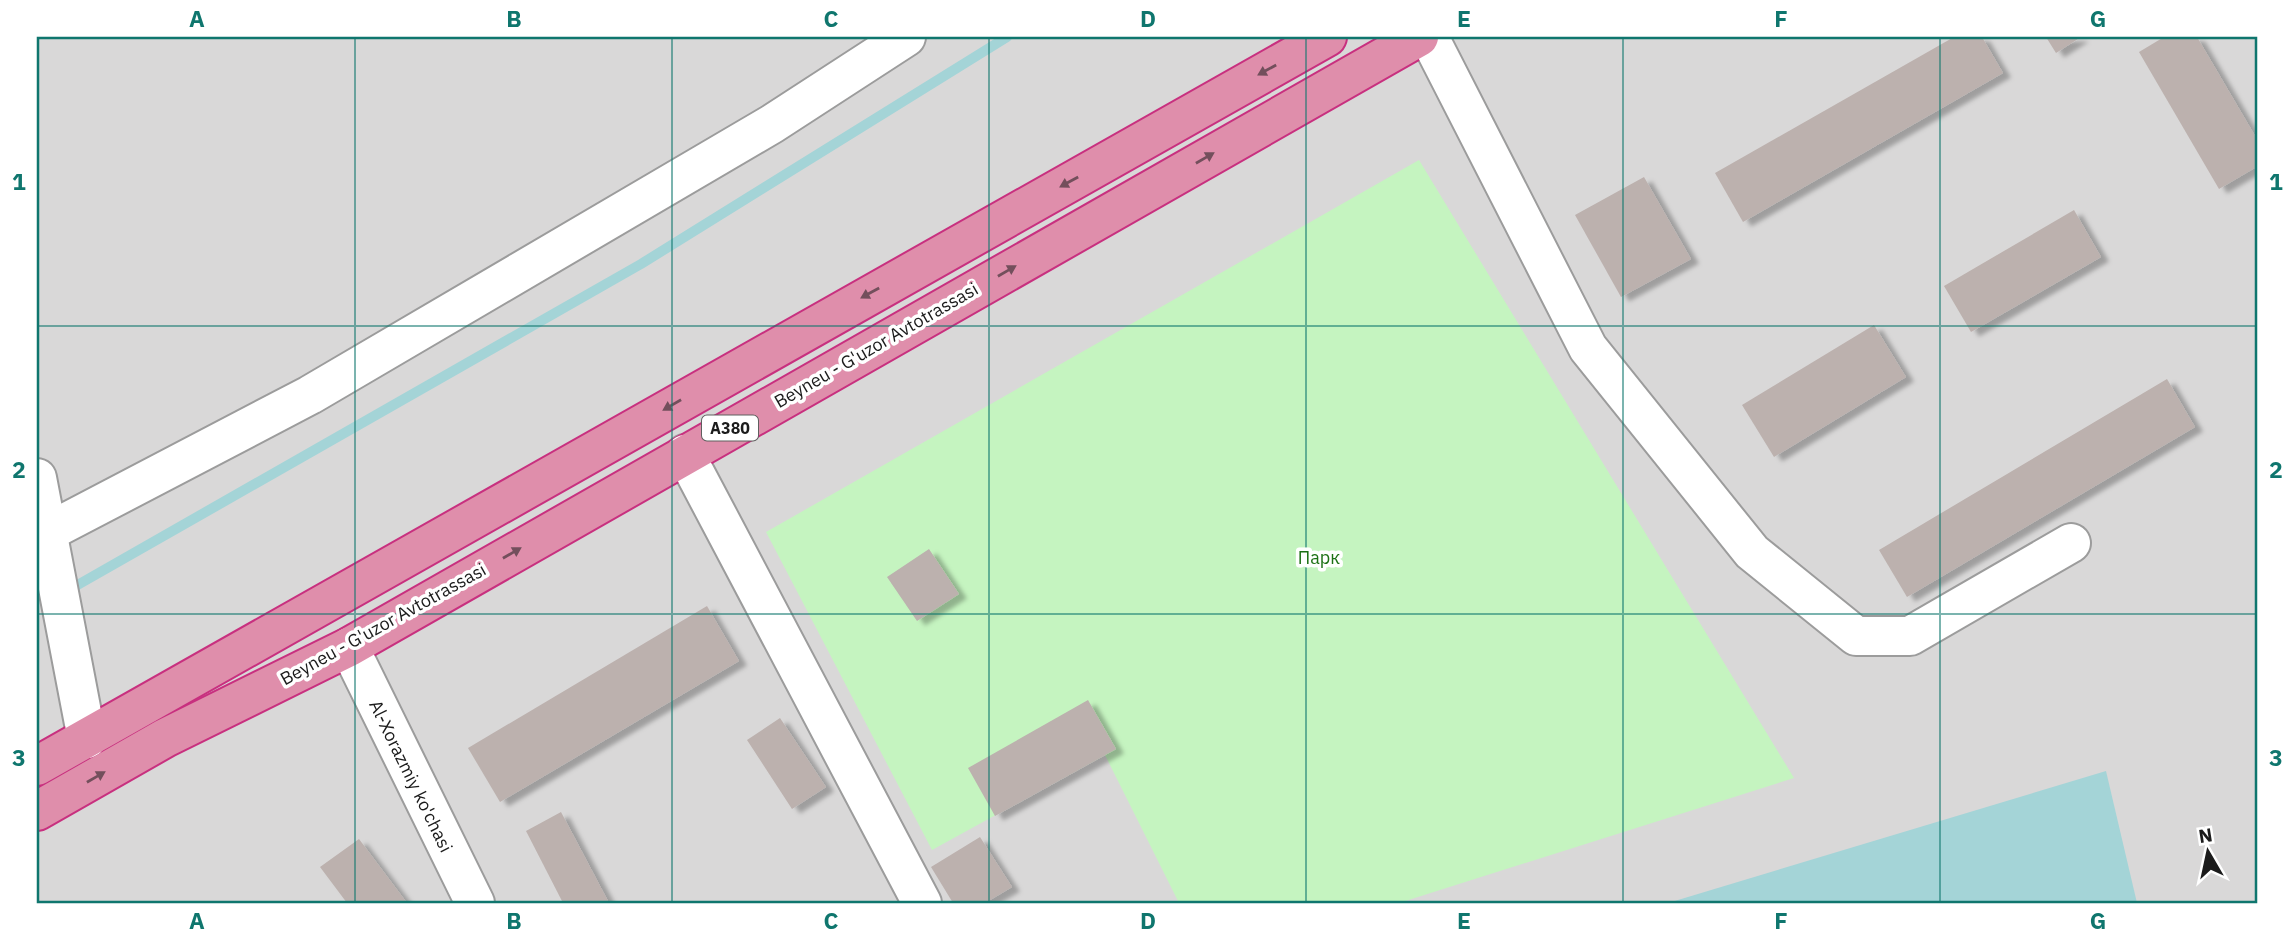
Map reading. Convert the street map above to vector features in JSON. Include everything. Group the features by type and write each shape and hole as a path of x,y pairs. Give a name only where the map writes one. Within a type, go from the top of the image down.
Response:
{"highway":[{"name":"A380","path":"37,766 1327,37"},
{"name":"Beyneu - G'uzor Avtotrassasi","path":"37,811 165,738 349,647 1419,37"}],"street":[{"path":"45,556 310,395 772,124 906,37"},
{"path":"1429,37 1588,348 1752,552 1856,636 1910,636 2071,542"},
{"path":"685,454 922,903"},
{"path":"37,478 45,556 69,650 87,738"},
{"name":"Al-Xorazmiy ko'chasi","path":"349,647 475,903"}],"shaded area":[{"path":"37,37 2258,37 2258,903 37,903"}],"green space":[{"name":"Парк","path":"1419,160 1794,778 1399,903 1179,903 1105,755 932,850 766,532"}],"water":[{"path":"2106,771 2137,903 1668,903"}],"building":[{"path":"1954,37 1982,37 2003,73 1743,222 1715,173"},
{"path":"2046,37 2081,37 2056,53"},
{"path":"2164,37 2197,37 2258,141 2258,166 2219,189 2139,52"},
{"path":"1644,177 1691,259 1621,297 1575,215"},
{"path":"2074,210 2101,257 1971,332 1944,286"},
{"path":"1874,325 1906,377 1774,457 1742,405"},
{"path":"2167,379 2195,427 1907,597 1879,550"},
{"path":"929,549 959,594 917,621 887,577"},
{"path":"707,606 739,661 500,802 468,748"},
{"path":"1088,700 1116,749 995,816 968,768"},
{"path":"780,718 826,787 792,809 747,740"},
{"path":"561,812 609,903 563,903 526,831"},
{"path":"980,837 1012,887 985,903 953,903 931,867"},
{"path":"359,839 407,903 347,903 320,867"}],"waterway":[{"path":"67,591 641,264 1007,37"}]}
